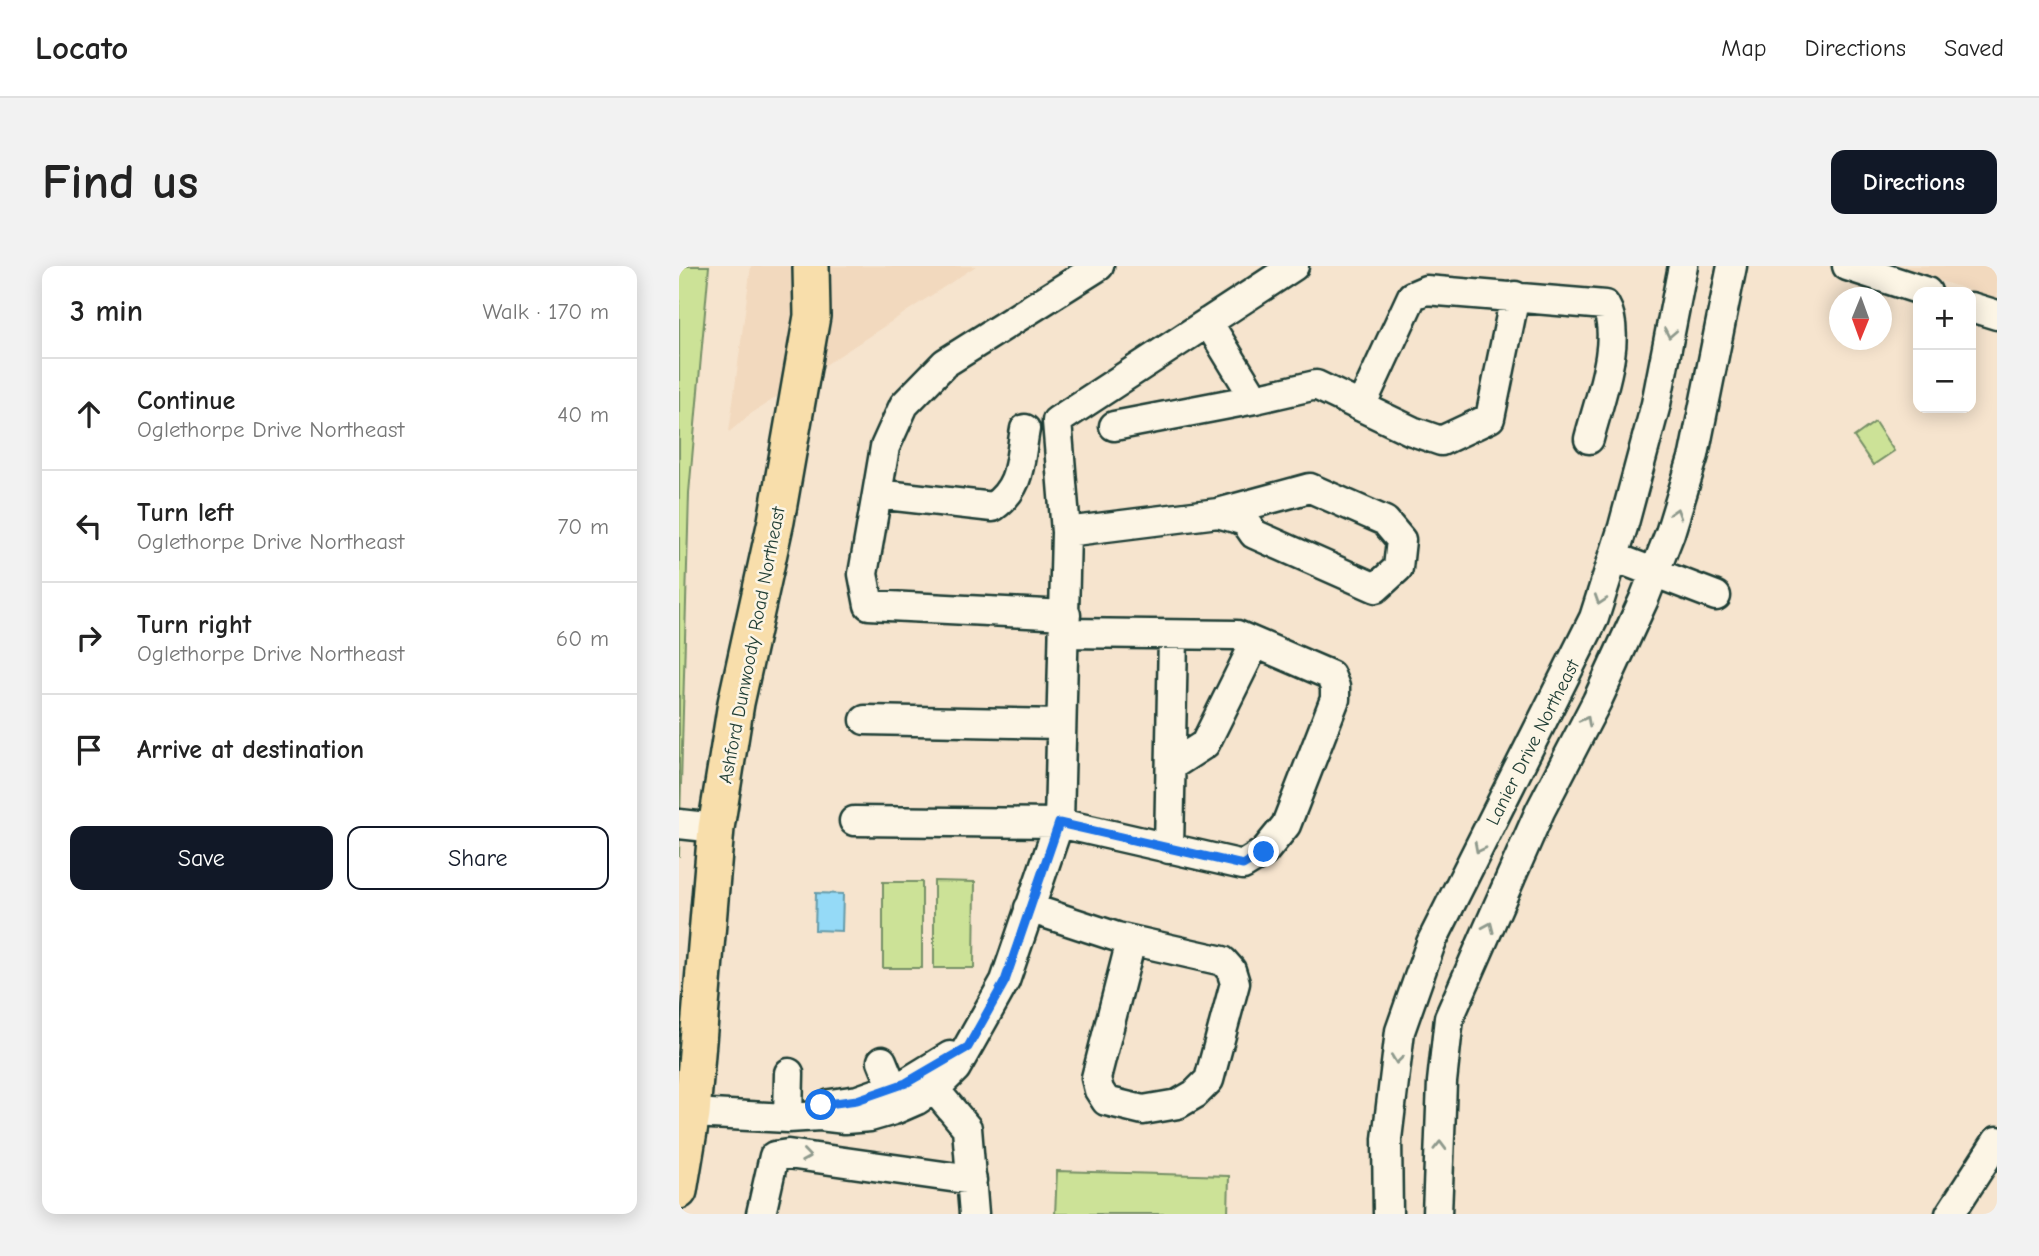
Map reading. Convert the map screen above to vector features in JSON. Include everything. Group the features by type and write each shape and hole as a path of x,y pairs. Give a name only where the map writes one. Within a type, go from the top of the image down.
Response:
{"main road":[{"name":"Ashford Dunwoody Road Northeast","path":"679,1191 692,1113 716,828 736,703 776,521 809,330 811,266"}],"street":[{"path":"853,821 1059,823 1243,865 1264,852 1286,825 1335,699 1335,687 1330,676 1237,635 1173,635 869,605 863,574 885,447 904,405 945,363 1099,266"},
{"path":"692,1113 845,1119 870,1117 917,1100 938,1086 956,1068 1005,981 1059,823 1066,532 1058,421 1294,266"},
{"name":"Lanier Drive Northeast","path":"1388,1214 1387,1139 1400,1031 1431,943 1594,618 1614,557 1660,388 1683,266"},
{"name":"Lanier Drive Northeast","path":"1437,1214 1442,1082 1450,1018 1556,779 1597,701 1655,573 1670,533 1694,455 1732,266"},
{"path":"1847,266 1913,287"},
{"path":"1361,406 1412,296 1426,290 1605,304 1610,313 1613,342 1588,439"},
{"path":"1114,426 1316,385 1441,441 1490,418 1515,296"},
{"path":"1976,309 1997,315"},
{"path":"1208,322 1255,398"},
{"path":"1660,388 1706,398"},
{"path":"877,494 993,507 1006,497 1016,483 1025,429"},
{"path":"1066,532 1218,513 1310,488 1385,521 1401,540 1398,568 1376,589 1254,534 1245,521 1218,513"},
{"path":"1614,557 1716,596"},
{"path":"1169,849 1173,635"},
{"path":"1171,766 1205,744 1255,643"},
{"path":"865,720 1061,724"},
{"path":"1520,767 1556,779"},
{"path":"679,824 716,828"},
{"path":"1029,908 1131,940 1223,961 1231,970 1235,984 1209,1080 1195,1094 1178,1104 1143,1110 1106,1101 1099,1090 1096,1077 1131,940"},
{"path":"794,1117 821,1105 857,1100 906,1083 968,1047"},
{"path":"794,1117 848,1130 882,1130 919,1116 941,1097 955,1079 968,1047"},
{"path":"882,1061 893,1088"},
{"path":"789,1073 794,1117"},
{"path":"941,1097 967,1128 974,1214"},
{"path":"1950,1214 1997,1141"},
{"path":"761,1214 774,1156 788,1154 972,1180"}],"shaded area":[{"path":"751,266 976,266 752,413 729,432"},
{"path":"1893,266 1997,266 1997,299 1976,292 1976,287 1959,287"}],"green space":[{"path":"679,266 709,266 689,493 679,857"},
{"path":"1875,422 1894,451 1873,465 1854,437"},
{"path":"934,881 975,882 974,968 934,968"},
{"path":"883,882 922,882 922,968 883,968"},
{"path":"1057,1171 1229,1176 1228,1214 1055,1214"}],"water":[{"path":"816,893 843,894 842,931 815,930"}],"route":[{"path":"821,1105 857,1100 906,1083 968,1047 1005,981 1059,823 1243,865 1264,852"}]}
